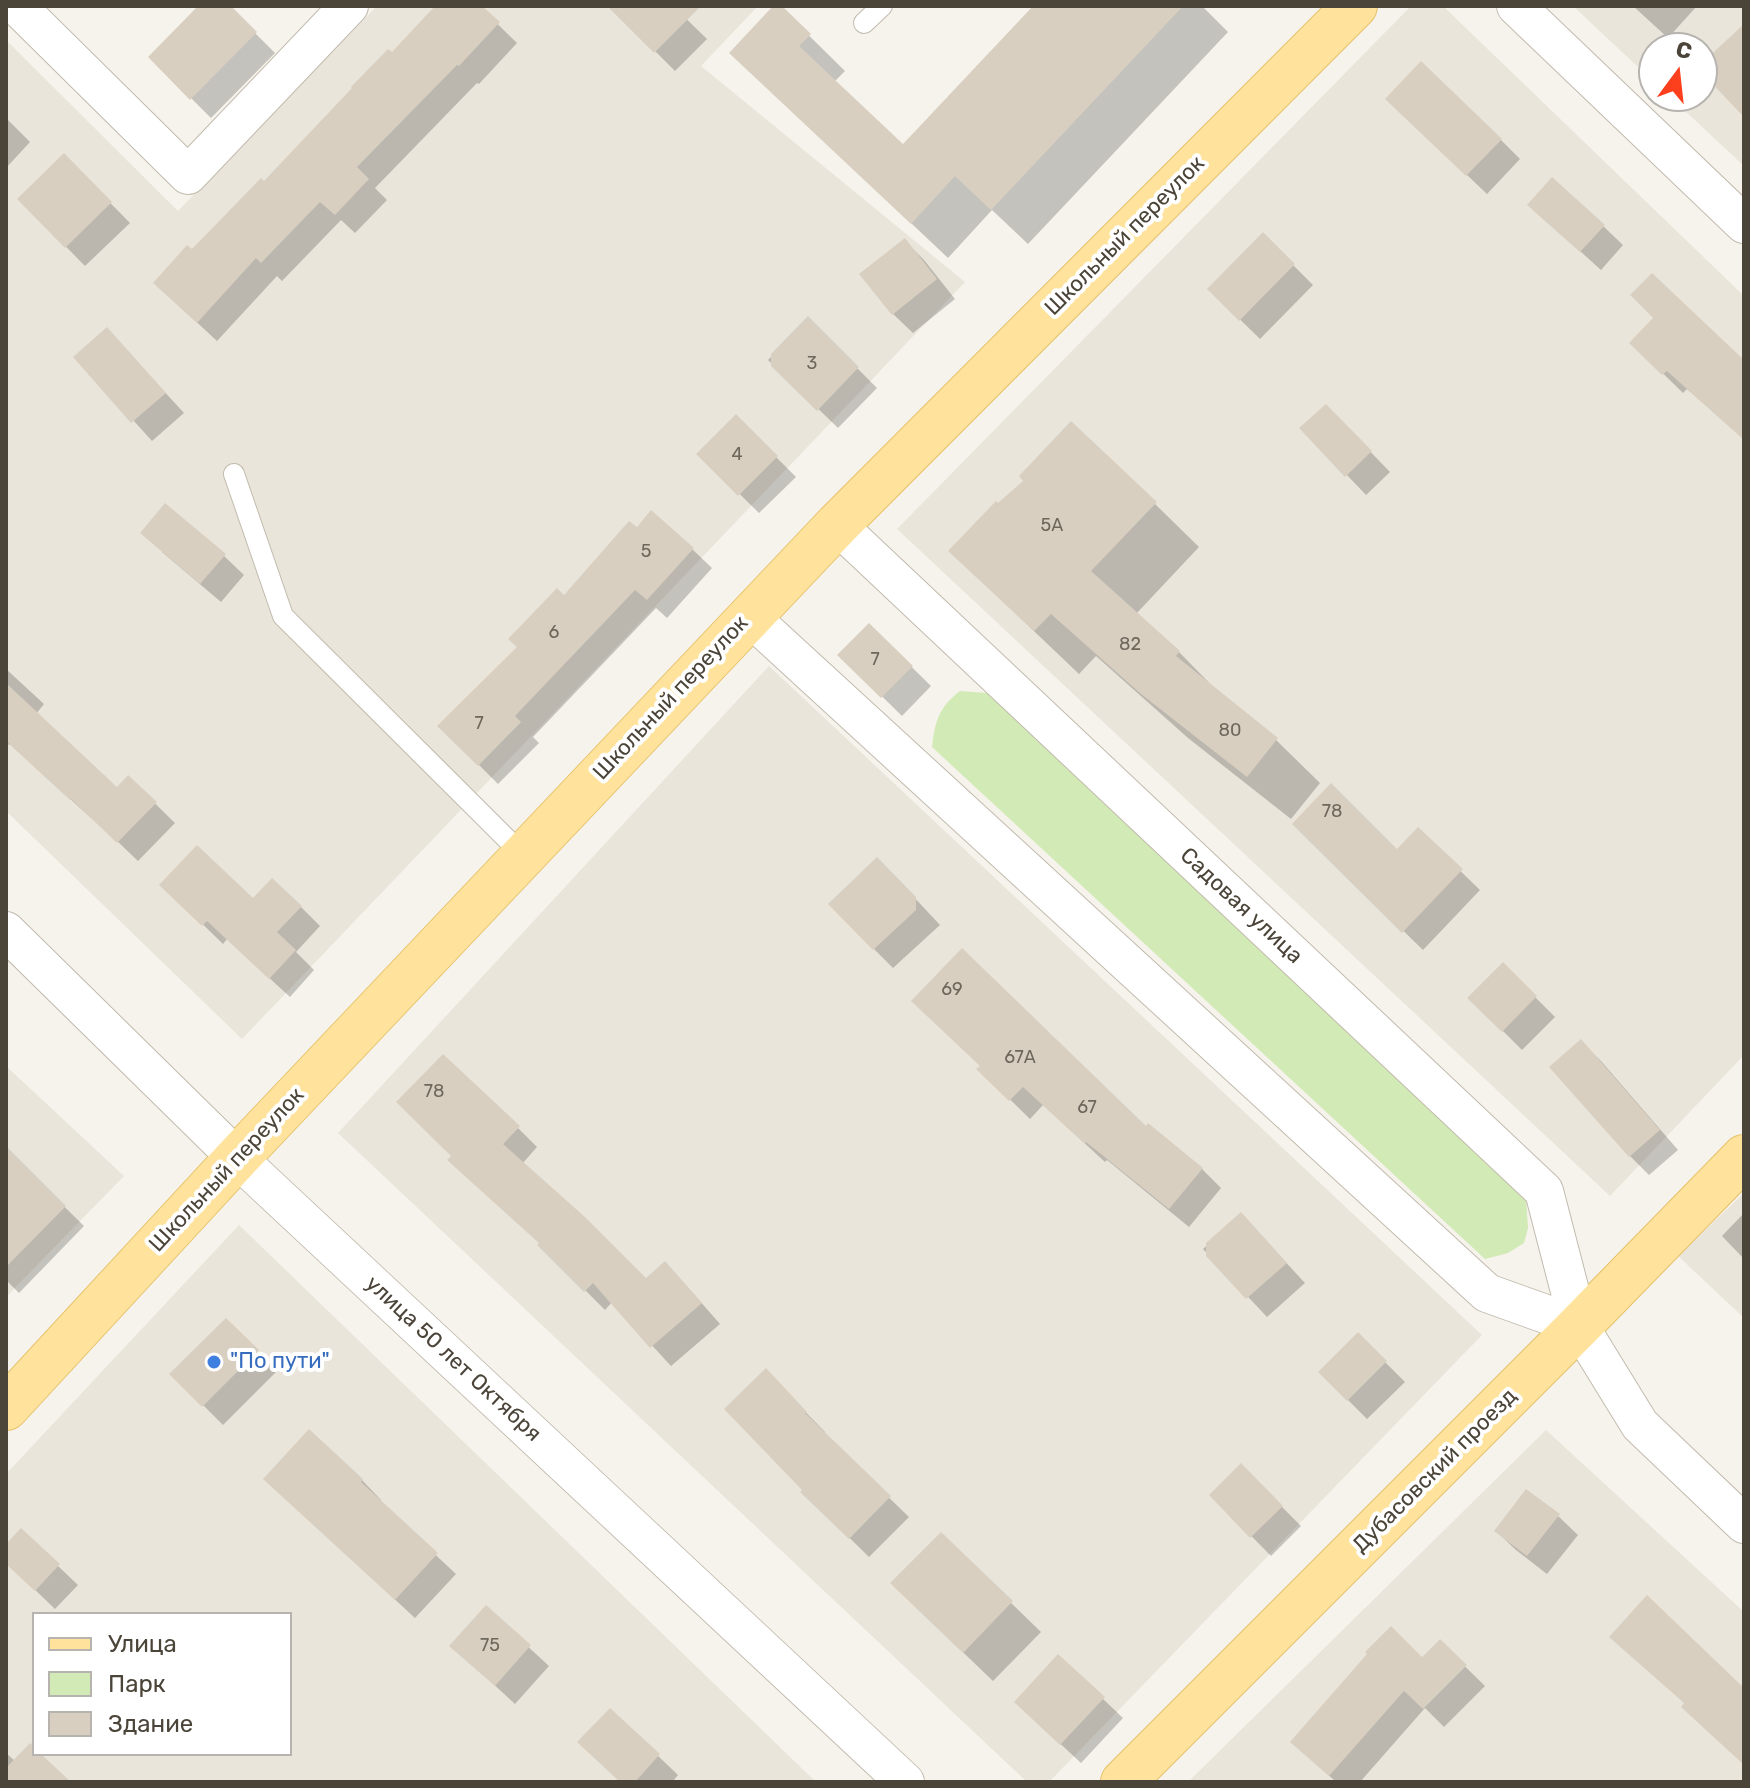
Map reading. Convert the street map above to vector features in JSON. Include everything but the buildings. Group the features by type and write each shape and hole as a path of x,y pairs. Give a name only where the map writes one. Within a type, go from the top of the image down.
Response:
{"main road":[{"name":"Школьный переулок","path":"6,1408 237,1158 749,616 1355,6"},
{"name":"Дубасовский проезд","path":"1123,1782 1744,1157"}],"street":[{"path":"17,6 188,175 349,6"},
{"path":"1516,6 1744,224"},
{"name":"Садовая улица","path":"837,525 1544,1191 1579,1326 1640,1425 1744,1524"},
{"path":"749,616 1487,1293 1579,1326"},
{"name":"улица 50 лет Октября","path":"6,931 237,1158 905,1782"}],"lane":[{"path":"864,23 882,6"},
{"path":"234,474 283,616 523,855"}],"shaded area":[{"path":"377,6 758,6 701,66 965,282 242,1039 6,811 6,40 178,211"},
{"path":"1411,6 1443,6 1744,296 1744,1055 1610,1196 897,529"},
{"path":"1573,6 1744,6 1744,166 1686,112 1718,112 1718,32 1638,32 1638,67"},
{"path":"769,666 1482,1335 1049,1782 1027,1782 338,1133"},
{"path":"6,1066 124,1176 6,1297"},
{"path":"1744,1193 1744,1318 1678,1256"},
{"path":"239,1225 816,1782 6,1782 6,1474"},
{"path":"1546,1430 1744,1612 1744,1782 1188,1782"}],"green space":[{"path":"960,691 987,693 1526,1198 1528,1228 1524,1243 1508,1253 1485,1259 932,747 939,715"}],"place":[{"name":"\"По пути\"","path":"214,1362"}]}
